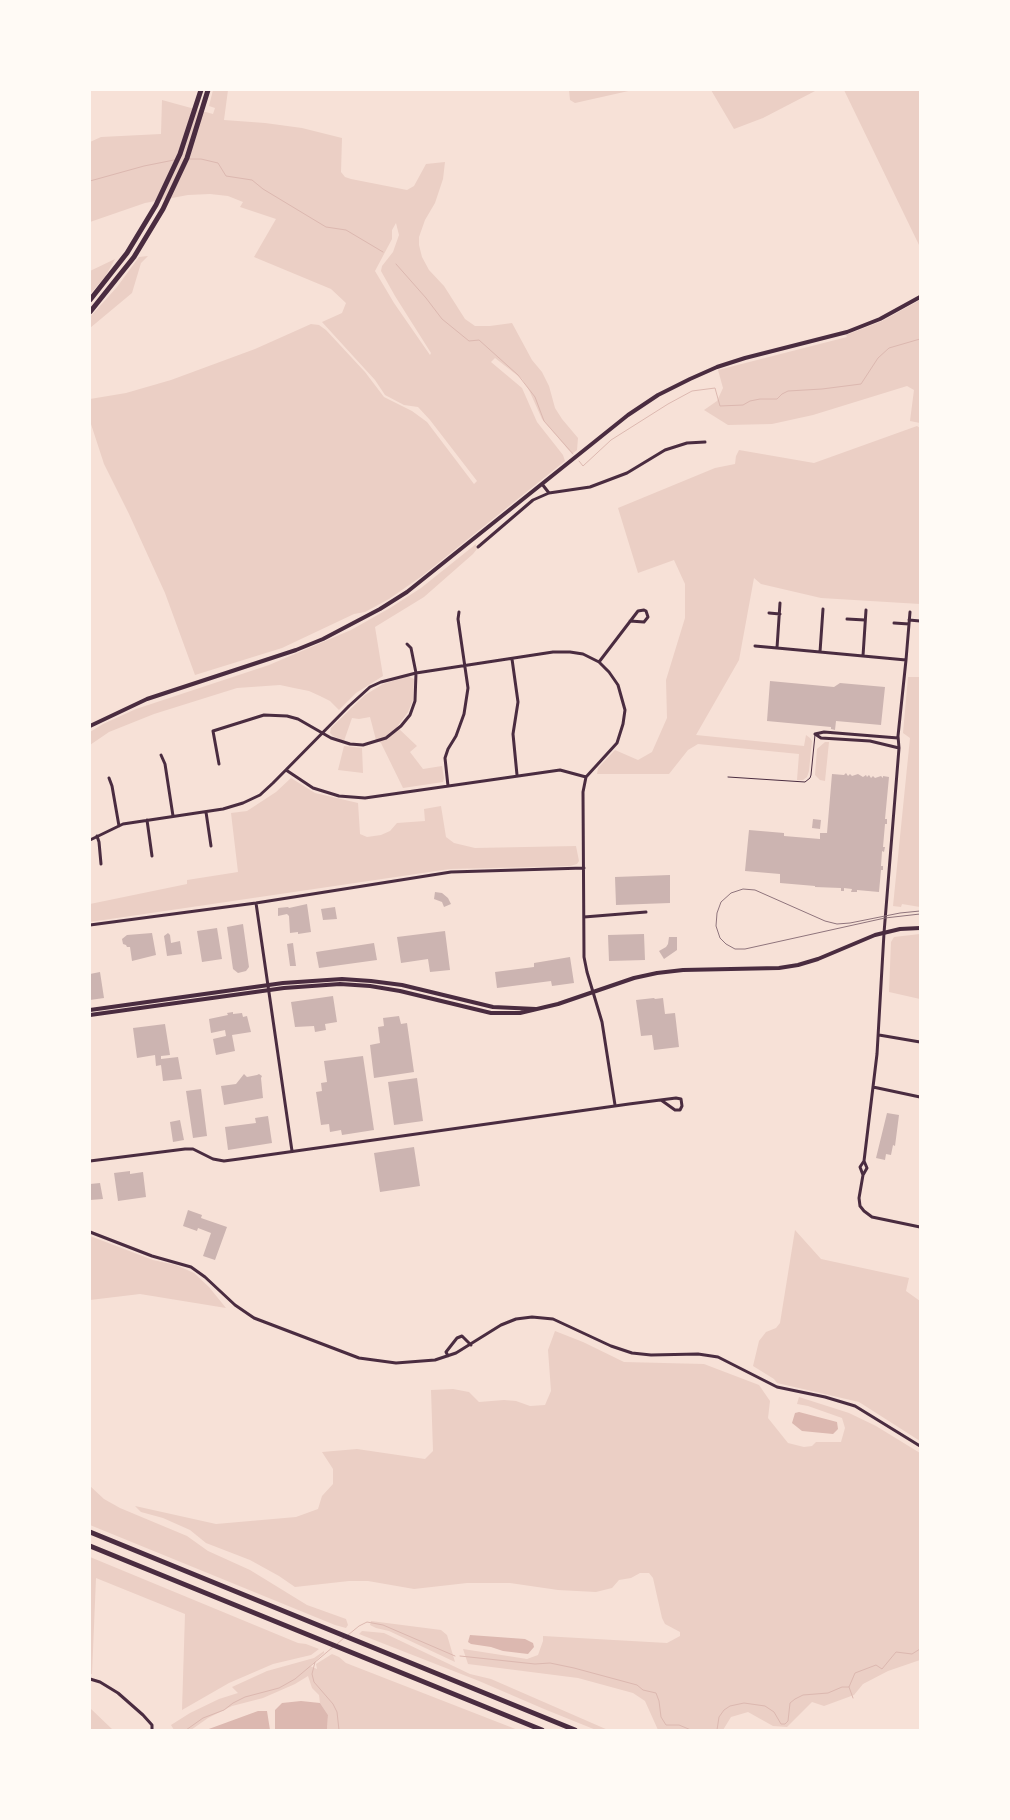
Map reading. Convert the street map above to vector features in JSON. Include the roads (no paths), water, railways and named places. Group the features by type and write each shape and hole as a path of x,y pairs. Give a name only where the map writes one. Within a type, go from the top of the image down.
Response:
{"highway":[{"path":"90,300 108,280 143,229 169,180 186,137 201,90"},
{"path":"90,312 114,284 149,233 175,184 196,132 208,90"},
{"path":"90,1532 575,1730"},
{"path":"90,1546 542,1730"}],"main road":[{"path":"90,726 147,699 296,650 350,625 407,592 628,415 658,395 717,367 846,332 880,319 920,297"},
{"path":"90,1010 269,988 356,985 400,991 480,1011 520,1014 558,1004 657,972 780,968 798,965 884,933 905,928 920,928"},
{"path":"90,1015 312,980 356,980 402,986 493,1007 538,1009"},
{"path":"454,1004 455,998"}],"street":[{"path":"478,547 533,500 549,493 590,487 627,473 665,450 687,443 705,442"},
{"path":"542,484 549,493"},
{"path":"777,648 780,603"},
{"path":"820,652 823,609"},
{"path":"599,662 638,610 644,610 648,617 644,622 630,621"},
{"path":"863,656 866,610"},
{"path":"448,786 445,758 464,714 468,688 458,619 460,612"},
{"path":"910,612 898,738 899,748 878,1035 864,1161 860,1167 863,1175 859,1198 860,1206 872,1217 920,1227"},
{"path":"769,613 780,614"},
{"path":"847,619 865,620"},
{"path":"894,623 920,621"},
{"path":"219,764 213,730 264,715 277,715 298,719 331,738 350,744 363,745 390,735 401,726 413,708 417,694 416,673 411,648 408,644"},
{"path":"755,646 906,660"},
{"path":"90,840 119,826 146,820 223,809 260,795 370,687 392,678 553,652 583,654 599,662 618,685 625,710 617,743 586,777 583,792 585,964 606,1045 615,1105"},
{"path":"512,659 518,702 513,734 517,775"},
{"path":"815,734 824,732 898,738"},
{"path":"815,734 821,738 877,742 899,748"},
{"path":"161,755 165,764 173,816"},
{"path":"286,770 314,788 339,796 365,798 560,770 586,777"},
{"path":"109,778 119,826"},
{"path":"206,812 212,846"},
{"path":"146,820 152,856"},
{"path":"97,836 100,842 101,864"},
{"path":"90,925 256,903 451,872 584,868"},
{"path":"256,903 292,1151"},
{"path":"584,918 646,912"},
{"path":"878,1035 920,1042"},
{"path":"873,1087 920,1097"},
{"path":"90,1161 185,1148 213,1159 224,1161 615,1105 661,1100 681,1099 682,1106 680,1110 675,1110 661,1100"},
{"path":"90,1232 152,1256 191,1267 205,1277 235,1305 254,1318 359,1358 396,1363 436,1360 471,1345 500,1325 516,1319 532,1317 553,1319 611,1346 632,1353 651,1355 698,1354 718,1357 777,1387 825,1397 855,1406 920,1446"},
{"path":"448,1356 446,1352 457,1338 462,1336 471,1345"},
{"path":"90,1679 100,1682 118,1693 143,1715 152,1725 152,1730"}],"lane":[{"path":"728,777 805,782 811,775 815,734"}],"waterway":[{"path":"188,159 201,159 218,163 226,176 252,180 263,189 326,227 346,230 383,252"},
{"path":"90,181 174,160"},
{"path":"396,264 442,319 469,341 479,340 518,375 535,397 544,421 573,454"},
{"path":"579,461 583,466 611,440 692,391 715,388 720,406 743,405 760,399 777,399 788,391 861,384 878,358 889,348 920,339"},
{"path":"348,1635 367,1622 383,1625 455,1656"},
{"path":"337,1644 345,1637"},
{"path":"186,1730 203,1718 224,1710 245,1697 279,1688 295,1679 333,1647"},
{"path":"717,1730 719,1717 724,1710 730,1706 744,1703 765,1706 774,1712 781,1724 785,1724 788,1721 790,1703 795,1699 803,1695 828,1693 842,1687 849,1687 855,1673 876,1665 882,1669 896,1652 912,1654 920,1649"},
{"path":"460,1656 535,1664 550,1663 637,1685 643,1690 656,1693 661,1717 666,1725 679,1725 691,1730"},
{"path":"315,1662 312,1674 314,1682 333,1704 337,1712 339,1730"},
{"path":"849,1687 853,1698"}],"tram line":[{"path":"920,911 837,924 825,921 755,890 743,889 731,893 721,902 717,913 716,926 720,938 726,944 735,949 745,949 885,918 920,914"}]}
